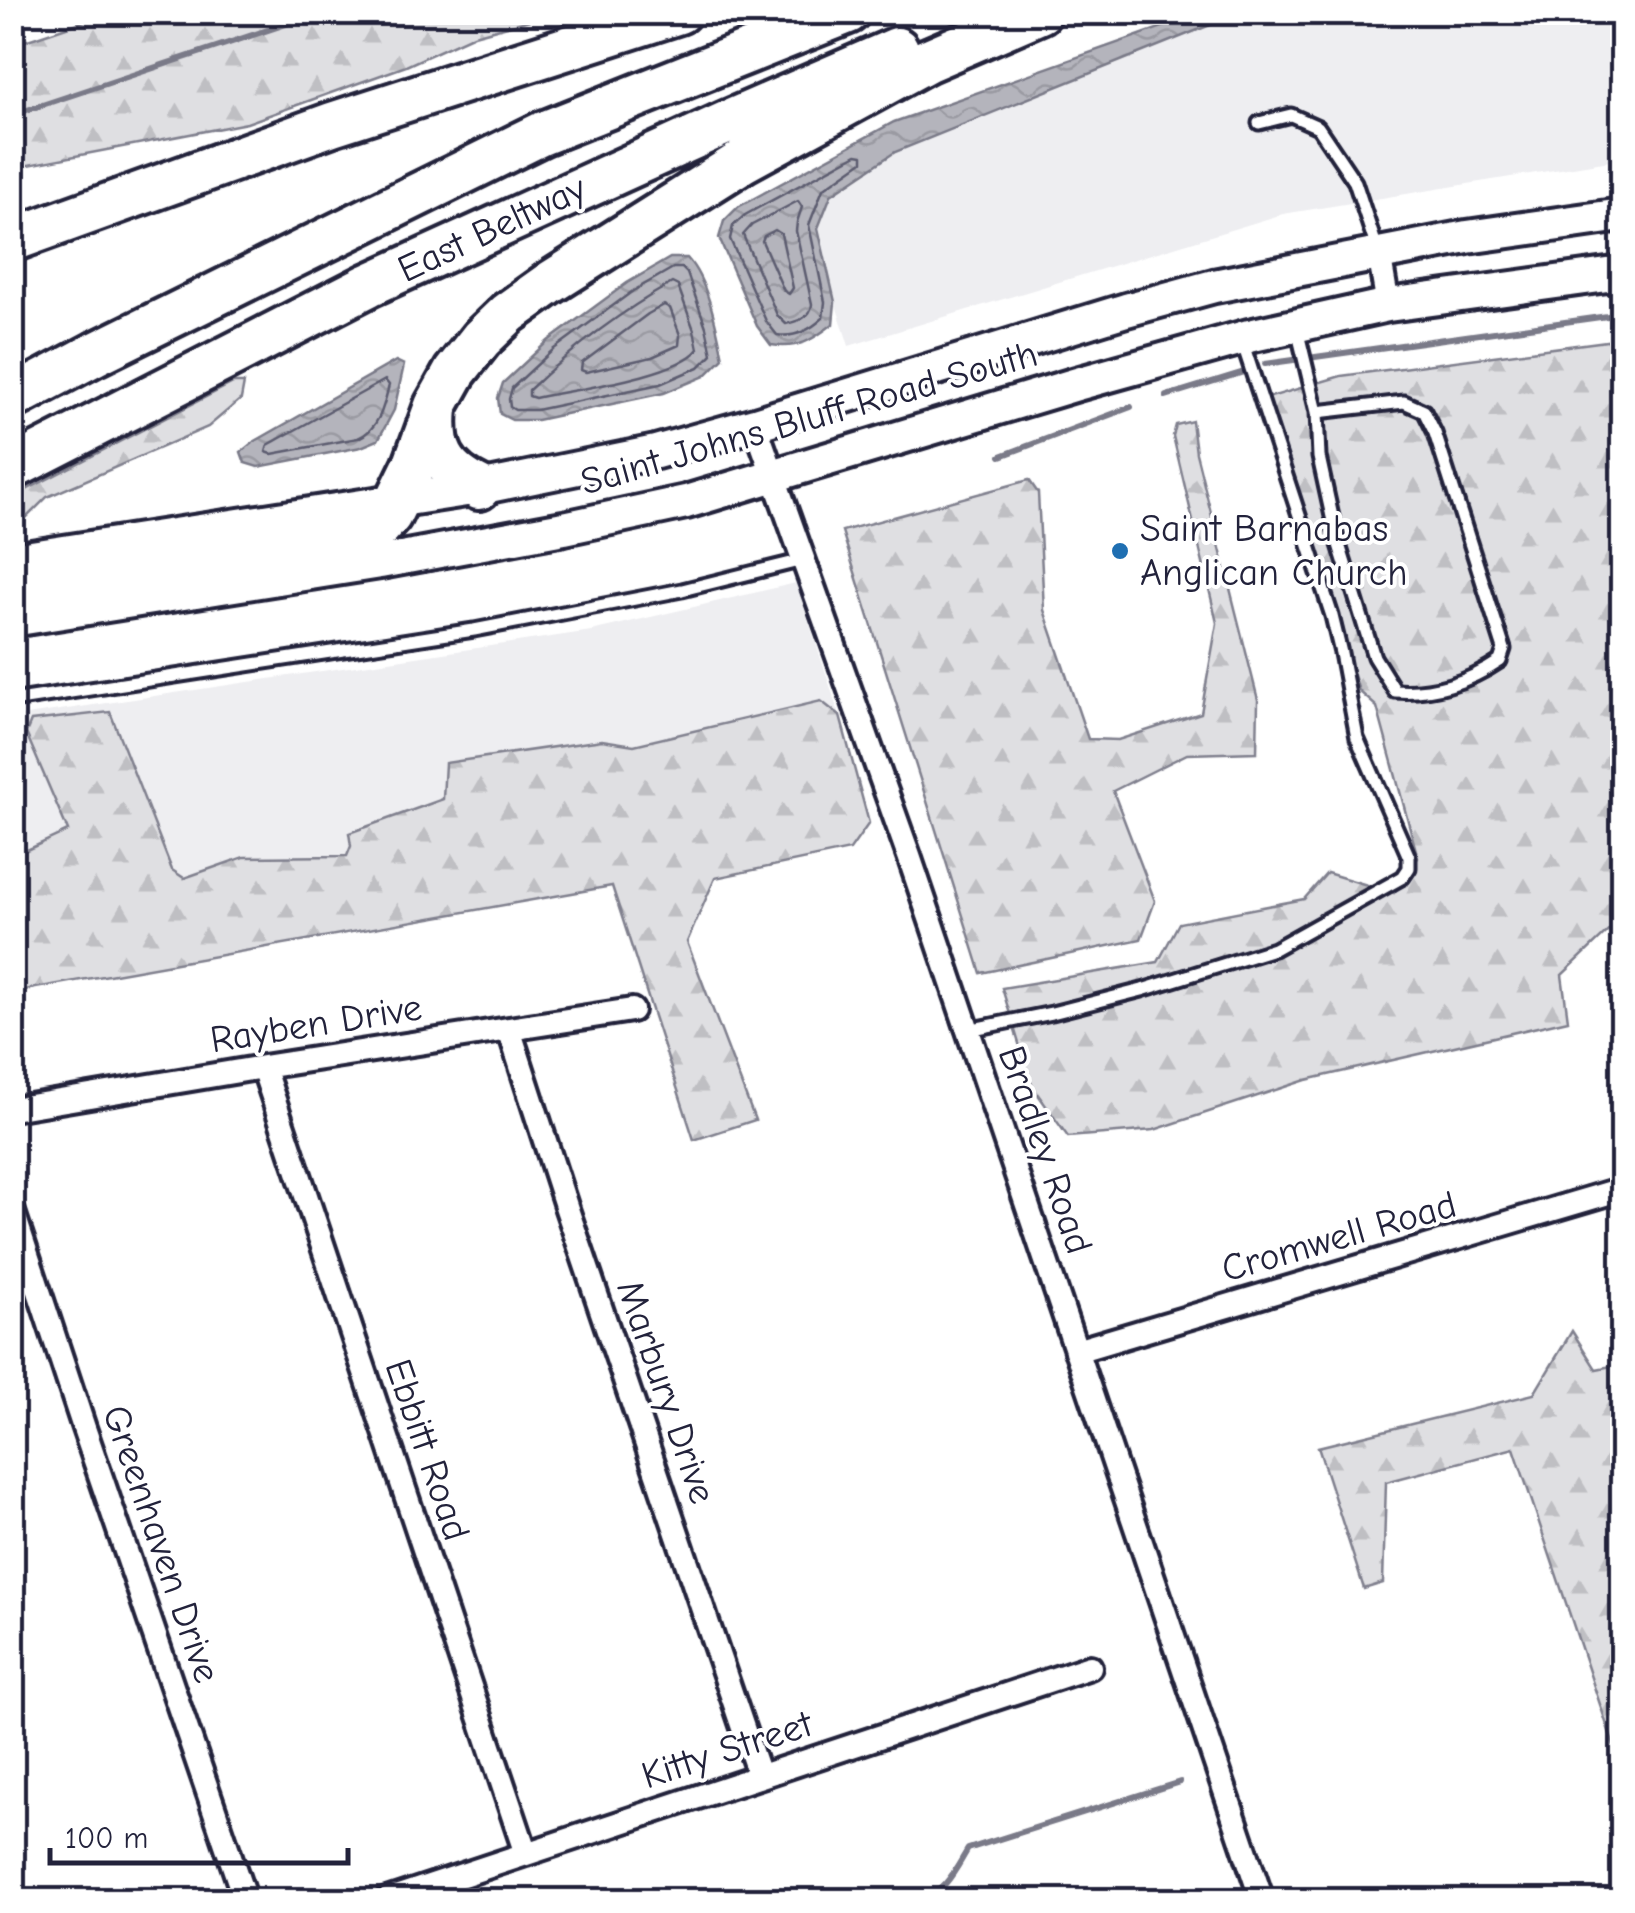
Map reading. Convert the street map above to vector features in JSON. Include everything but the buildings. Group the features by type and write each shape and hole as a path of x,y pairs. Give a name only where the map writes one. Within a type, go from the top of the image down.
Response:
{"highway":[{"path":"12,240 332,124 679,12"},
{"name":"East Beltway","path":"12,398 541,134 848,12"},
{"name":"East Beltway","path":"12,468 369,285 728,122 983,12"},
{"path":"12,594 346,542 378,526 390,516 454,372 508,314 550,283 743,162 926,61 1040,12"},
{"path":"436,406 434,426 439,451 461,480 479,488"}],"main road":[{"name":"Saint Johns Bluff Road South","path":"12,560 479,488 656,452 1214,286 1467,237 1622,215"},
{"name":"Saint Johns Bluff Road South","path":"12,620 380,562 686,502 1241,338 1388,305 1622,273"}],"street":[{"path":"1379,253 1388,305"},
{"name":"Bradley Road","path":"755,424 909,856 1262,1900"},
{"name":"Rayben Drive","path":"12,1109 632,1010"},
{"name":"Marbury Drive","path":"509,1030 759,1776"},
{"name":"Ebbitt Road","path":"263,1067 526,1854"},
{"name":"Cromwell Road","path":"1076,1351 1622,1189"},
{"name":"Greenhaven Drive","path":"12,1209 245,1900"},
{"name":"Kitty Street","path":"387,1900 1090,1668"}],"lane":[{"path":"1259,123 1291,115 1318,127 1356,182 1379,253"},
{"path":"1296,325 1317,412 1319,456 1336,535 1374,657 1395,691 1409,692 1442,688 1482,673 1500,661 1504,649 1435,432 1424,411 1404,402 1317,412"},
{"path":"968,1030 1124,994 1274,949 1403,876 1409,868 1409,857 1357,738 1332,616 1241,338"},
{"path":"12,702 487,628 682,590 802,560"}],"shaded area":[{"path":"1240,13 1622,13 1622,159 1283,214 849,346 818,227 831,196 895,152"},
{"path":"796,583 840,716 821,701 634,745 602,740 445,764 443,799 349,833 351,846 347,856 244,857 184,878 26,733 68,831 27,850 13,845 13,717 591,631"}],"green space":[{"path":"111,12 556,13 474,35 406,66 247,123 13,168 13,45"},
{"path":"1622,339 1622,918 1562,975 1568,1020 1306,1080 1154,1130 1068,1137 1032,1086 1002,988 1158,962 1179,923 1304,899 1327,873 1394,893 1418,858 1377,707 1359,691 1267,398 1341,376"},
{"path":"233,383 244,383 241,399 208,427 47,497 27,517 13,520 13,497"},
{"path":"1192,421 1196,453 1258,700 1257,752 1187,754 1113,791 1155,901 1141,939 981,973 842,531 1029,480 1038,493 1044,610 1088,739 1118,740 1201,713 1217,623 1173,436 1176,425"},
{"path":"821,701 840,716 869,823 850,850 715,878 687,942 755,1120 694,1140 612,886 13,992 13,845 27,850 68,831 26,733 31,721 110,712 172,870 184,878 244,857 347,856 351,846 349,833 443,799 445,763 602,740 634,745"},
{"path":"1572,1331 1596,1369 1622,1364 1622,1437 1613,1441 1622,1472 1622,1770 1514,1448 1386,1482 1383,1583 1364,1589 1318,1447 1534,1394"}],"water":[{"path":"1202,13 1240,13 895,152 831,195 818,228 835,302 833,324 811,339 789,346 771,345 757,326 719,238 724,221 738,207 894,122"},
{"path":"670,258 687,258 711,305 723,358 705,376 664,393 537,420 512,420 500,414 498,398 503,383 548,341 627,283"},
{"path":"396,361 404,365 394,410 378,440 361,447 258,467 245,463 241,452 252,443"}],"waterway":[{"path":"12,115 322,12"},
{"path":"1265,364 1622,314"},
{"path":"1166,396 1244,372"},
{"path":"1001,456 1131,407"},
{"path":"920,1900 943,1886 968,1849 1180,1782"}],"place":[{"name":"Saint Barnabas Anglican Church","path":"1120,551"}]}
